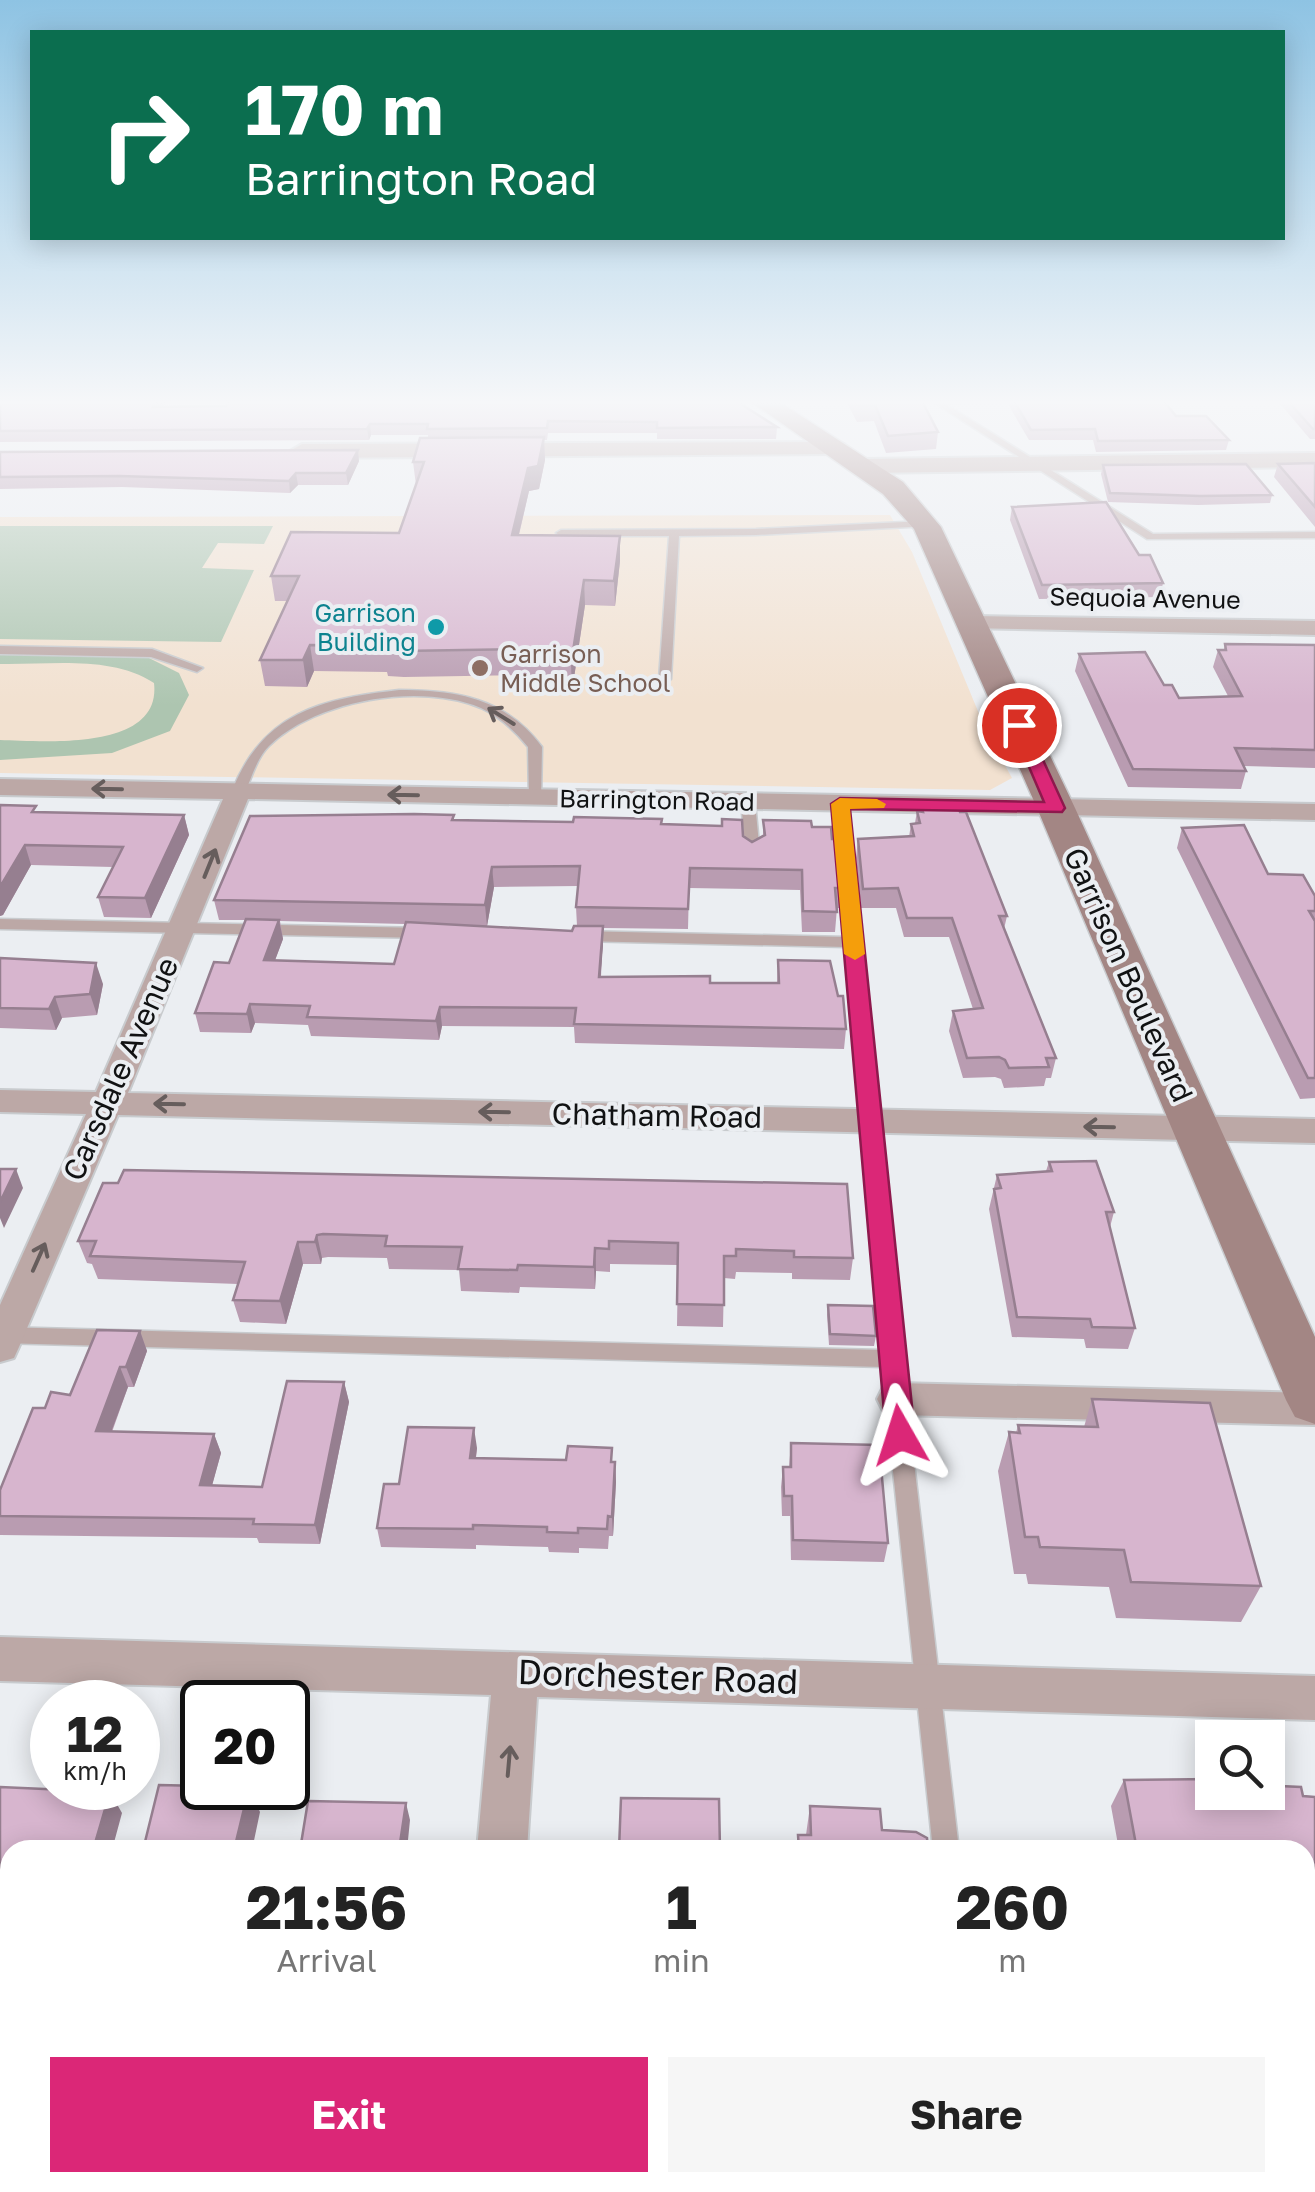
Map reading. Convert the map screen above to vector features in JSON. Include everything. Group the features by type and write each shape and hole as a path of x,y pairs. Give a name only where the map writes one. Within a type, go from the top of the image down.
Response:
{"main road":[{"name":"Garrison Boulevard","path":"905,501 925,524 973,623 1315,1400"}],"street":[{"name":"Sequoia Avenue","path":"973,623 1315,628"},
{"name":"Barrington Road","path":"0,787 1315,812"},
{"name":"Carsdale Avenue","path":"2,1339 184,928 239,791"},
{"name":"Chatham Road","path":"0,1100 1315,1132"},
{"path":"897,1399 1315,1409"},
{"name":"Dorchester Road","path":"0,1658 1315,1698"},
{"path":"503,1840 516,1672"}],"lane":[{"path":"1093,501 1151,537 1315,535"},
{"path":"560,533 925,524"},
{"path":"665,679 674,533"},
{"path":"0,650 152,652 197,668"},
{"path":"239,791 251,759 266,741 315,711 347,702 412,695 481,704 505,716 535,747 536,798"},
{"path":"748,802 753,855"},
{"path":"840,804 892,1359 945,1840"},
{"path":"0,924 440,933"},
{"path":"558,936 854,942"},
{"path":"2,1339 892,1359"}],"shaded area":[{"name":"Garrison Middle School","path":"890,515 912,552 987,733 1012,778 990,790 0,773 0,517"}],"green space":[{"path":"0,526 273,526 264,544 218,543 202,568 254,570 221,642 0,639"},
{"path":"0,652 143,655 179,673 189,695 170,731 112,753 0,760 0,740 70,741 120,732 139,721 151,705 154,683 119,668 100,665 0,664"}],"building":[{"name":"Garrison Building","path":"410,501 520,501 512,535 620,536 614,581 584,580 571,664 527,664 531,649 401,651 384,649 386,646 310,645 303,660 260,660 299,576 271,576 291,532 399,533"},
{"path":"1106,502 1139,555 1150,555 1163,583 1042,585 1012,507"},
{"path":"1225,644 1315,645 1315,750 1235,748 1246,771 1133,769 1079,654 1145,652 1164,685 1172,685 1179,698 1242,696 1218,650 1226,650"},
{"path":"0,805 36,806 32,812 184,815 145,898 98,897 123,847 25,845 0,887"},
{"path":"921,805 958,805 960,812 966,812 1007,916 999,916 1056,1058 1046,1058 1049,1067 1009,1068 999,1057 967,1058 953,1011 983,1008 952,918 907,918 898,888 863,889 858,839 914,836 911,824 920,823 917,811 923,812"},
{"path":"454,815 452,820 662,819 661,824 722,826 722,819 742,820 743,836 752,842 765,835 763,820 811,821 812,827 831,827 832,839 836,839 841,888 835,888 837,912 803,911 802,870 690,868 688,909 576,907 580,866 492,867 485,905 214,900 250,816"},
{"path":"1244,825 1268,874 1303,875 1315,896 1315,911 1309,911 1315,921 1315,1078 1308,1078 1182,828"},
{"path":"246,919 279,920 264,960 394,964 406,922 572,931 574,926 603,926 599,977 710,976 710,983 779,983 778,960 830,961 838,996 843,996 846,1029 574,1024 576,1008 440,1007 436,1021 307,1017 310,1006 250,1004 247,1014 195,1013 214,962 229,963"},
{"path":"0,958 96,963 90,994 55,997 49,1009 0,1008"},
{"path":"1096,1161 1114,1212 1106,1212 1135,1328 1092,1327 1090,1319 1017,1317 994,1189 1001,1188 997,1175 1052,1171 1049,1162"},
{"path":"0,1169 16,1169 0,1202"},
{"path":"124,1170 847,1184 853,1258 794,1257 794,1251 736,1249 736,1256 724,1256 724,1305 677,1304 678,1243 609,1241 609,1249 595,1248 594,1267 518,1265 517,1270 458,1269 462,1247 385,1246 387,1236 323,1234 317,1235 315,1242 298,1242 280,1301 233,1300 245,1262 90,1256 96,1241 78,1241 103,1183 118,1183"},
{"path":"828,1305 873,1306 876,1336 830,1334"},
{"path":"97,1330 140,1331 126,1367 120,1367 96,1431 214,1434 200,1485 262,1487 287,1381 344,1382 315,1525 253,1524 254,1519 0,1516 0,1490 33,1408 45,1408 51,1392 70,1395"},
{"path":"1092,1399 1210,1403 1261,1586 1131,1582 1124,1550 1040,1547 1038,1537 1025,1537 1009,1432 1020,1433 1018,1425 1098,1427"},
{"path":"408,1427 474,1428 470,1458 566,1460 568,1446 612,1448 612,1517 608,1516 607,1529 578,1528 578,1533 547,1532 547,1527 473,1525 473,1529 377,1528 384,1484 399,1484"},
{"path":"791,1443 879,1445 888,1543 793,1540 792,1496 784,1496 783,1467 791,1467"},
{"path":"1195,1779 1195,1810 1285,1810 1285,1786 1301,1787 1303,1796 1315,1797 1315,1840 1135,1840 1124,1780"},
{"path":"160,1785 180,1785 180,1810 244,1810 236,1840 145,1840 153,1810 160,1810"},
{"path":"0,1787 30,1788 30,1810 105,1810 96,1840 0,1840"},
{"path":"621,1798 719,1799 720,1840 619,1840"},
{"path":"310,1801 406,1803 400,1840 302,1840"},
{"path":"810,1806 880,1809 882,1830 916,1832 927,1840 798,1840 798,1835 811,1835"}],"slow traffic":[{"path":"855,954 840,804 877,804"}],"place":[{"name":"Garrison Building","path":"436,627"},
{"name":"Garrison Middle School","path":"480,668"}],"route":[{"path":"900,1435 840,804 1056,808 1019,725"}]}
